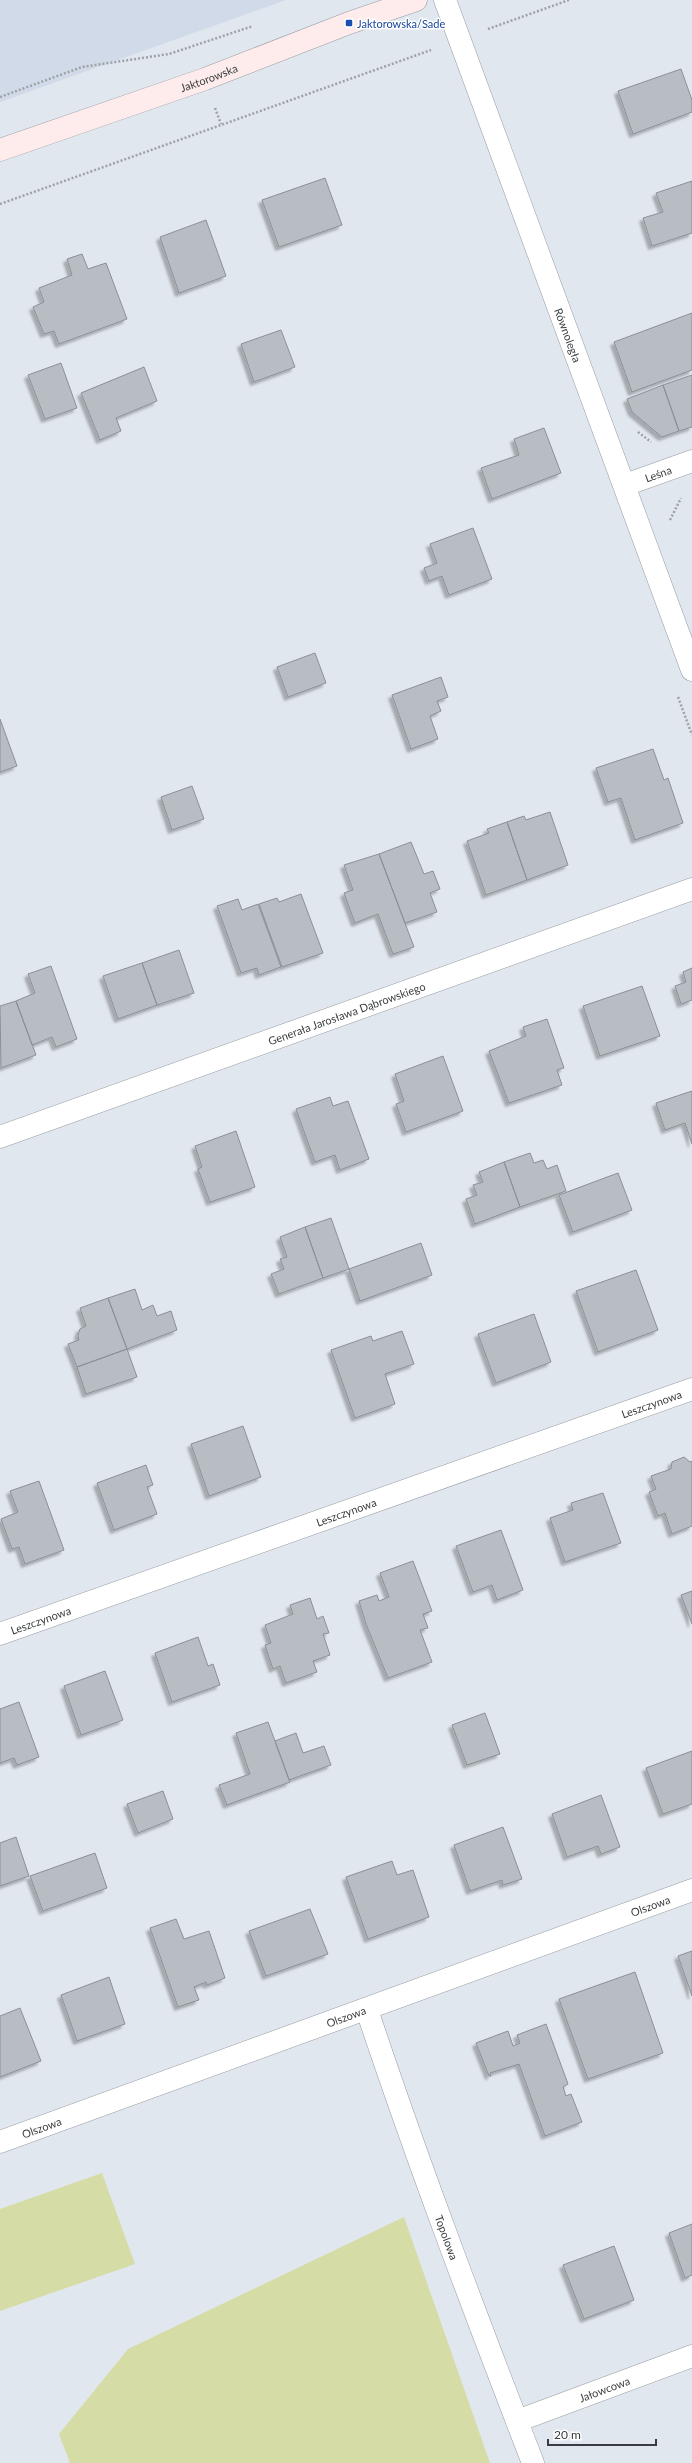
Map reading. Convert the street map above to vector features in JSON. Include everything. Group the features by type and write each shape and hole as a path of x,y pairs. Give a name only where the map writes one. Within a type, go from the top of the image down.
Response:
{"main road":[{"name":"Jaktorowska","path":"0,150 205,79 349,23 416,0"}],"street":[{"name":"Równoległa","path":"445,0 692,670"},
{"name":"Leśna","path":"625,486 692,461"},
{"name":"Generała Jarosława Dąbrowskiego","path":"0,1137 692,889"},
{"name":"Leszczynowa","path":"0,1634 692,1389"},
{"name":"Olszowa","path":"0,2142 367,2010 692,1890"},
{"name":"Topolowa","path":"367,2010 397,2100 533,2463"},
{"name":"Jałowcowa","path":"517,2421 692,2356"}],"path":[{"path":"0,204 569,0"},
{"path":"0,97 82,67 169,54 194,47 258,24"}],"shaded area":[{"path":"0,0 286,0 0,102"}],"green space":[{"path":"102,2173 135,2264 0,2311 0,2209"},
{"path":"404,2217 490,2463 70,2463 59,2434 128,2349"}],"building":[{"path":"681,69 692,100 692,112 633,134 618,91"},
{"path":"325,178 342,225 279,247 262,200"},
{"path":"692,181 692,233 652,246 643,218 663,212 656,193"},
{"path":"206,220 226,276 179,293 160,237"},
{"path":"82,254 88,269 106,263 127,319 59,344 54,331 44,334 33,307 44,302 39,288 72,275 67,259"},
{"path":"692,313 692,370 632,392 614,342"},
{"path":"281,330 295,367 254,382 241,344"},
{"path":"61,363 77,408 45,419 28,375"},
{"path":"144,367 157,401 116,418 121,431 100,440 81,393"},
{"path":"692,375 692,427 679,431 663,385"},
{"path":"663,385 679,431 662,437 632,412 627,399"},
{"path":"544,428 561,473 492,499 481,468 519,455 514,439"},
{"path":"473,528 492,579 449,595 442,576 429,581 424,568 437,563 430,544"},
{"path":"315,653 326,683 288,697 277,667"},
{"path":"441,677 448,697 437,701 441,711 430,716 438,739 411,749 392,695"},
{"path":"0,719 17,766 0,772"},
{"path":"653,749 664,780 668,778 683,823 635,840 621,798 608,802 596,768"},
{"path":"192,786 204,819 172,830 161,797"},
{"path":"550,812 568,865 527,880 507,822 524,816 526,820"},
{"path":"507,822 527,880 486,895 467,841 489,833 487,829"},
{"path":"411,842 424,874 433,871 440,889 430,893 437,912 405,923 379,854"},
{"path":"379,854 414,947 393,954 378,914 355,923 344,893 353,890 344,865"},
{"path":"301,894 323,953 282,967 259,904 277,898 279,902"},
{"path":"238,899 242,910 258,904 281,967 259,975 257,968 241,973 217,906"},
{"path":"179,950 194,993 157,1005 142,963"},
{"path":"142,963 157,1005 118,1019 103,976"},
{"path":"51,966 77,1039 56,1047 52,1037 32,1045 16,1001 35,993 28,974"},
{"path":"692,968 692,1000 681,1004 675,986 686,982 683,972"},
{"path":"642,986 660,1036 600,1056 583,1006"},
{"path":"16,1001 36,1055 1,1068 0,1006"},
{"path":"547,1019 564,1068 557,1070 562,1085 509,1103 489,1051 526,1036 523,1027"},
{"path":"443,1056 463,1111 406,1132 396,1104 404,1101 395,1074"},
{"path":"692,1091 692,1144 685,1123 665,1130 656,1103"},
{"path":"330,1097 333,1106 348,1101 369,1159 340,1170 335,1155 315,1162 296,1109"},
{"path":"236,1131 255,1187 210,1202 198,1169 202,1167 195,1146"},
{"path":"530,1153 534,1163 543,1160 547,1169 557,1165 566,1191 520,1207 504,1162"},
{"path":"504,1162 520,1207 475,1224 466,1199 477,1195 473,1185 483,1182 479,1172"},
{"path":"618,1173 632,1210 573,1232 559,1195"},
{"path":"331,1218 349,1269 323,1278 305,1227"},
{"path":"305,1227 323,1278 279,1294 271,1274 284,1269 280,1259 287,1257 280,1237"},
{"path":"421,1243 432,1275 360,1301 349,1269"},
{"path":"636,1270 658,1330 598,1352 576,1291"},
{"path":"135,1289 142,1310 153,1305 157,1316 171,1311 177,1330 127,1349 108,1298"},
{"path":"108,1298 127,1349 77,1367 68,1344 79,1340 78,1335 80,1329 86,1326 80,1308"},
{"path":"534,1314 551,1362 496,1383 478,1334"},
{"path":"402,1331 414,1364 385,1374 395,1404 355,1418 331,1350 371,1336 373,1341"},
{"path":"127,1349 137,1377 86,1394 77,1367"},
{"path":"243,1426 261,1477 209,1496 191,1444"},
{"path":"684,1457 690,1462 692,1461 692,1526 672,1534 665,1513 658,1516 649,1492 656,1489 651,1476 671,1469 672,1462"},
{"path":"146,1465 153,1485 147,1487 157,1514 114,1530 97,1483"},
{"path":"39,1481 64,1550 25,1564 19,1547 12,1549 1,1519 18,1512 10,1491"},
{"path":"603,1493 621,1543 565,1562 550,1518 573,1510 571,1503"},
{"path":"501,1530 523,1590 497,1600 492,1585 473,1592 456,1546"},
{"path":"413,1561 432,1611 423,1614 428,1628 420,1630 432,1662 388,1678 366,1624 359,1601 377,1595 379,1601 389,1597 380,1573"},
{"path":"692,1591 692,1624 681,1595"},
{"path":"310,1598 317,1619 323,1616 329,1633 323,1634 330,1655 313,1661 317,1672 286,1683 280,1666 273,1669 265,1645 271,1643 265,1625 293,1614 290,1605"},
{"path":"198,1637 208,1666 213,1664 220,1685 172,1702 155,1653"},
{"path":"105,1671 123,1720 81,1735 64,1686"},
{"path":"19,1702 39,1757 17,1765 14,1758 0,1763 0,1709"},
{"path":"485,1713 500,1754 467,1765 452,1725"},
{"path":"268,1722 290,1782 227,1805 219,1785 250,1774 236,1733"},
{"path":"296,1733 303,1753 324,1746 331,1765 289,1780 275,1741"},
{"path":"692,1751 692,1804 663,1814 646,1768"},
{"path":"163,1791 173,1819 138,1833 127,1804"},
{"path":"601,1795 620,1847 601,1854 598,1846 567,1857 552,1814"},
{"path":"503,1827 522,1879 503,1885 502,1880 470,1891 454,1845"},
{"path":"16,1837 29,1876 0,1886 0,1843"},
{"path":"95,1853 107,1888 43,1911 30,1876"},
{"path":"392,1861 397,1875 413,1870 429,1917 368,1939 346,1877"},
{"path":"310,1909 328,1954 266,1976 249,1931"},
{"path":"176,1919 184,1939 209,1931 225,1978 207,1985 206,1982 194,1987 199,2000 178,2007 150,1928"},
{"path":"692,1951 692,1996 678,1956"},
{"path":"635,1972 663,2053 588,2079 559,1999"},
{"path":"109,1977 125,2024 77,2041 61,1995"},
{"path":"20,2008 41,2061 0,2077 0,2016"},
{"path":"546,2024 568,2084 563,2087 566,2096 571,2094 582,2122 545,2136 519,2064 490,2073 491,2076 489,2076 476,2043 508,2031 513,2046 520,2043 517,2035"},
{"path":"692,2224 692,2275 685,2278 669,2233"},
{"path":"614,2246 634,2300 584,2319 563,2265"}],"place":[{"name":"Jaktorowska/Sade","path":"349,23"}]}
